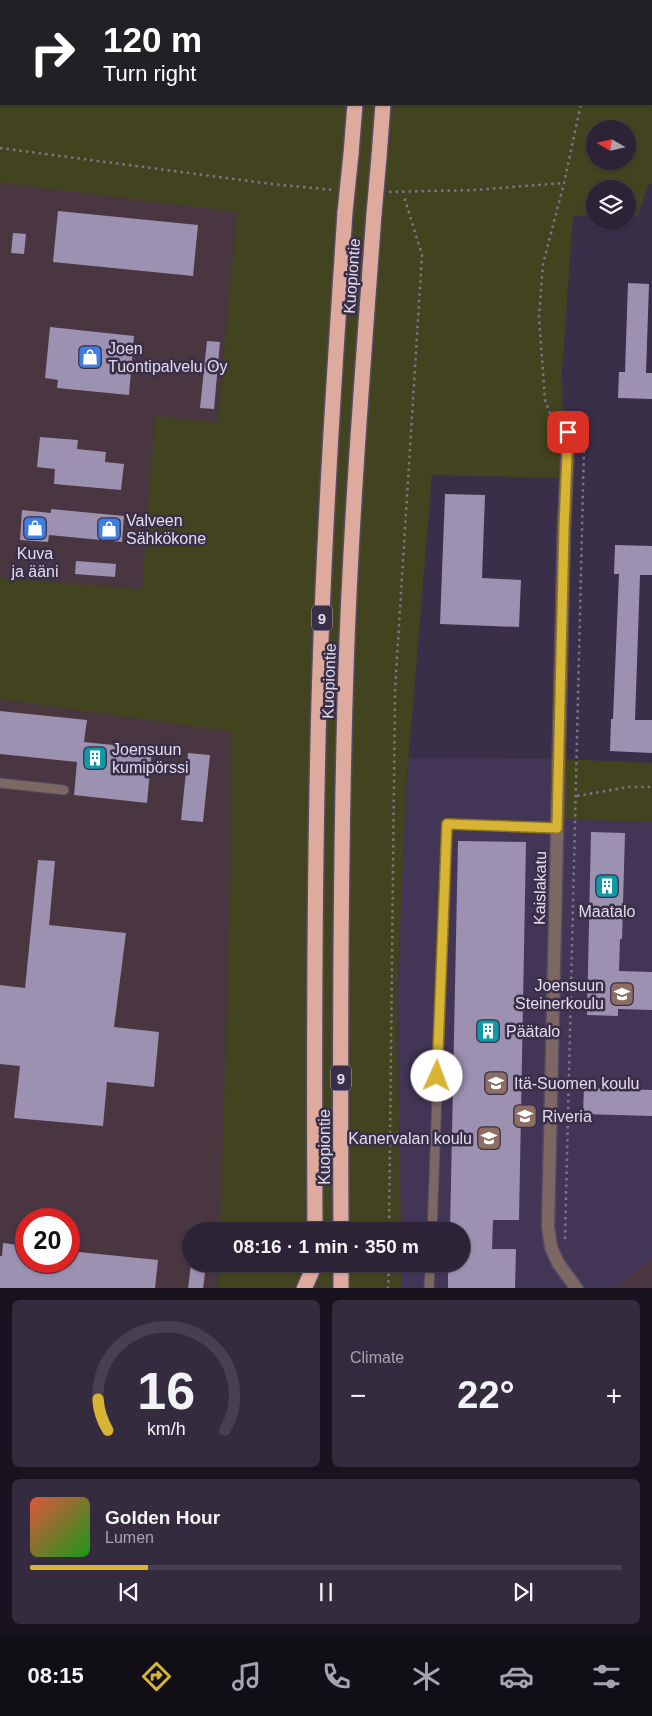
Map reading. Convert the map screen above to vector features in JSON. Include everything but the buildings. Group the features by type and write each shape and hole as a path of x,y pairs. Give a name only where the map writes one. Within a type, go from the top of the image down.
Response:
{"highway":[{"name":"Kuopiontie","path":"316,1222 314,1025 320,667 332,409 345,212 355,105"},
{"name":"Kuopiontie","path":"341,1222 342,926 346,668 360,408 383,105"},
{"path":"304,1288 311,1272"},
{"path":"315,1272 316,1288"},
{"path":"341,1272 342,1288"}],"street":[{"name":"Kaislakatu","path":"569,420 564,528 548,1227 551,1247 558,1263 577,1288"}],"lane":[{"path":"0,783 64,790"},
{"path":"432,1222 447,824 557,828"},
{"path":"429,1288 430,1272"}],"path":[{"path":"564,1245 584,447 561,441 545,400 539,317 543,264 581,105"},
{"path":"0,148 328,190"},
{"path":"394,193 474,190 564,182"},
{"path":"389,1222 395,690 422,255 404,196"},
{"path":"576,796 628,787 652,787"},
{"path":"388,1272 388,1288"}],"shaded area":[{"path":"0,183 237,212 217,424 155,416 142,589 0,578"},
{"path":"0,699 232,732 232,831 220,1222 182,1222 182,1272 219,1272 218,1288 0,1288"},
{"name":"Riveria","path":"409,758 559,759 558,819 652,822 652,1258 616,1288 402,1288 401,1272 470,1272 470,1222 401,1222 397,1000"},
{"path":"652,1258 652,1288 616,1288"}],"green space":[{"path":"0,105 652,105 652,184 648,184 638,216 636,216 636,180 586,180 586,216 573,216 562,371 564,478 432,475 406,789 397,1000 401,1222 220,1222 232,831 232,732 0,699 0,578 142,589 155,416 217,423 237,212 0,183"},
{"path":"559,759 652,763 652,822 558,819"},
{"path":"219,1272 401,1272 402,1288 218,1288"}],"place":[{"name":"Joen Tuontipalvelu Oy","path":"90,357"},
{"name":"Kuva ja ääni","path":"35,528"},
{"name":"Valveen Sähkökone","path":"109,529"},
{"name":"Joensuun kumipörssi","path":"95,758"},
{"name":"Maatalo","path":"607,886"},
{"name":"Joensuun Steinerkoulu","path":"622,994"},
{"name":"Päätalo","path":"488,1031"},
{"name":"Itä-Suomen koulu","path":"496,1083"},
{"name":"Riveria","path":"525,1116"},
{"name":"Kanervalan koulu","path":"489,1138"}],"route":[{"path":"437,1076 447,824 557,828 568,432"}]}
